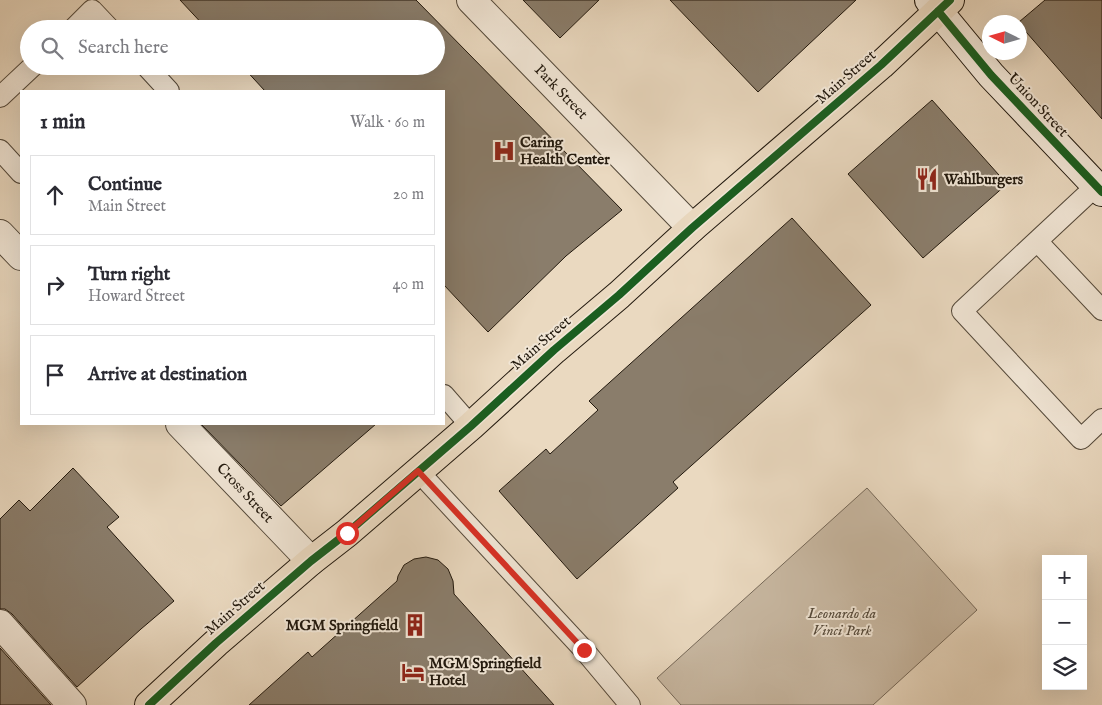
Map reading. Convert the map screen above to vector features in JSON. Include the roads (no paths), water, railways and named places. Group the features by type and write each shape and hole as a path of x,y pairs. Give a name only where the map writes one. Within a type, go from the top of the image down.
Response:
{"main road":[{"name":"Main Street","path":"149,705 216,643 471,426 692,228 881,65 939,4"}],"street":[{"name":"Park Street","path":"471,0 692,228"},
{"name":"Union Street","path":"939,4 991,75 1099,189"},
{"path":"0,234 20,255"},
{"name":"Cross Street","path":"181,425 311,562"},
{"path":"0,624 72,705"}],"lane":[{"path":"82,20 92,10 101,20"},
{"path":"0,97 23,75"},
{"path":"154,75 168,90"},
{"path":"0,150 20,172"},
{"path":"1099,189 1037,241 962,311 1081,439 1102,419"},
{"path":"1037,241 1102,310"},
{"path":"445,396 471,426"},
{"path":"418,471 584,650 630,705"}],"place":[{"name":"Caring Health Center","path":"504,151"},
{"name":"Wahlburgers","path":"927,179"},
{"name":"MGM Springfield","path":"415,625"},
{"name":"MGM Springfield Hotel","path":"413,672"}],"park label":[{"name":"Leonardo da Vinci Park","path":"842,622"}]}
